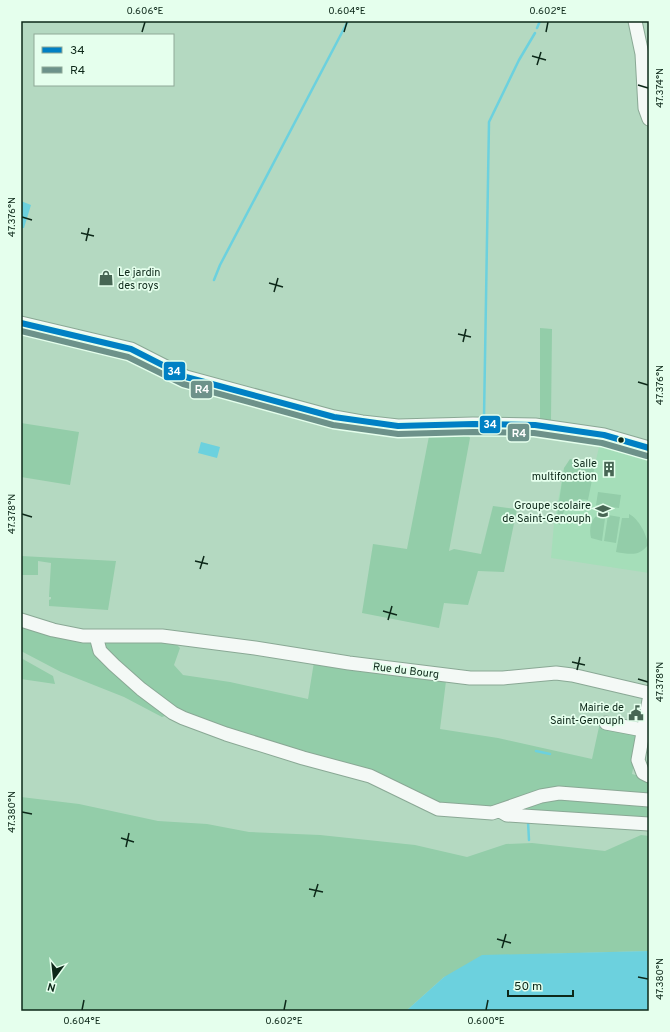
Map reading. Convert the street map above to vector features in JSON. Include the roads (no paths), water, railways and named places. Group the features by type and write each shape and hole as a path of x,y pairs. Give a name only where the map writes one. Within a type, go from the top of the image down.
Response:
{"street":[{"path":"634,21 642,54 645,108 649,119"},
{"path":"21,322 131,349 186,376 334,417 398,426 473,424 535,425 604,435 649,448"},
{"name":"Rue du Bourg","path":"21,620 53,630 96,636 162,636 256,648 356,664 470,678 503,678 556,674 572,675 649,693"},
{"path":"96,636 100,651 127,677 173,713 194,723 303,758 370,776 438,809 483,813 500,811 541,796 559,793 649,800"},
{"path":"649,700 638,760 643,773 649,776"},
{"path":"606,723 643,730"},
{"path":"500,811 507,815 649,824"}],"water":[{"path":"21,201 31,205 24,228 21,228"},
{"path":"201,442 220,447 217,458 198,453"},
{"path":"649,951 649,1011 406,1011 444,977 482,955"}],"waterway":[{"path":"214,280 220,265 348,21"},
{"path":"537,28 540,21"},
{"path":"484,417 489,122 519,60 535,33"},
{"path":"536,751 550,754"},
{"path":"528,822 529,840"}],"place":[{"name":"Le jardin des roys","path":"106,278"},
{"name":"Salle multifonction","path":"609,469"},
{"name":"Groupe scolaire de Saint-Genouph","path":"603,511"},
{"name":"Mairie de Saint-Genouph","path":"636,713"}]}
